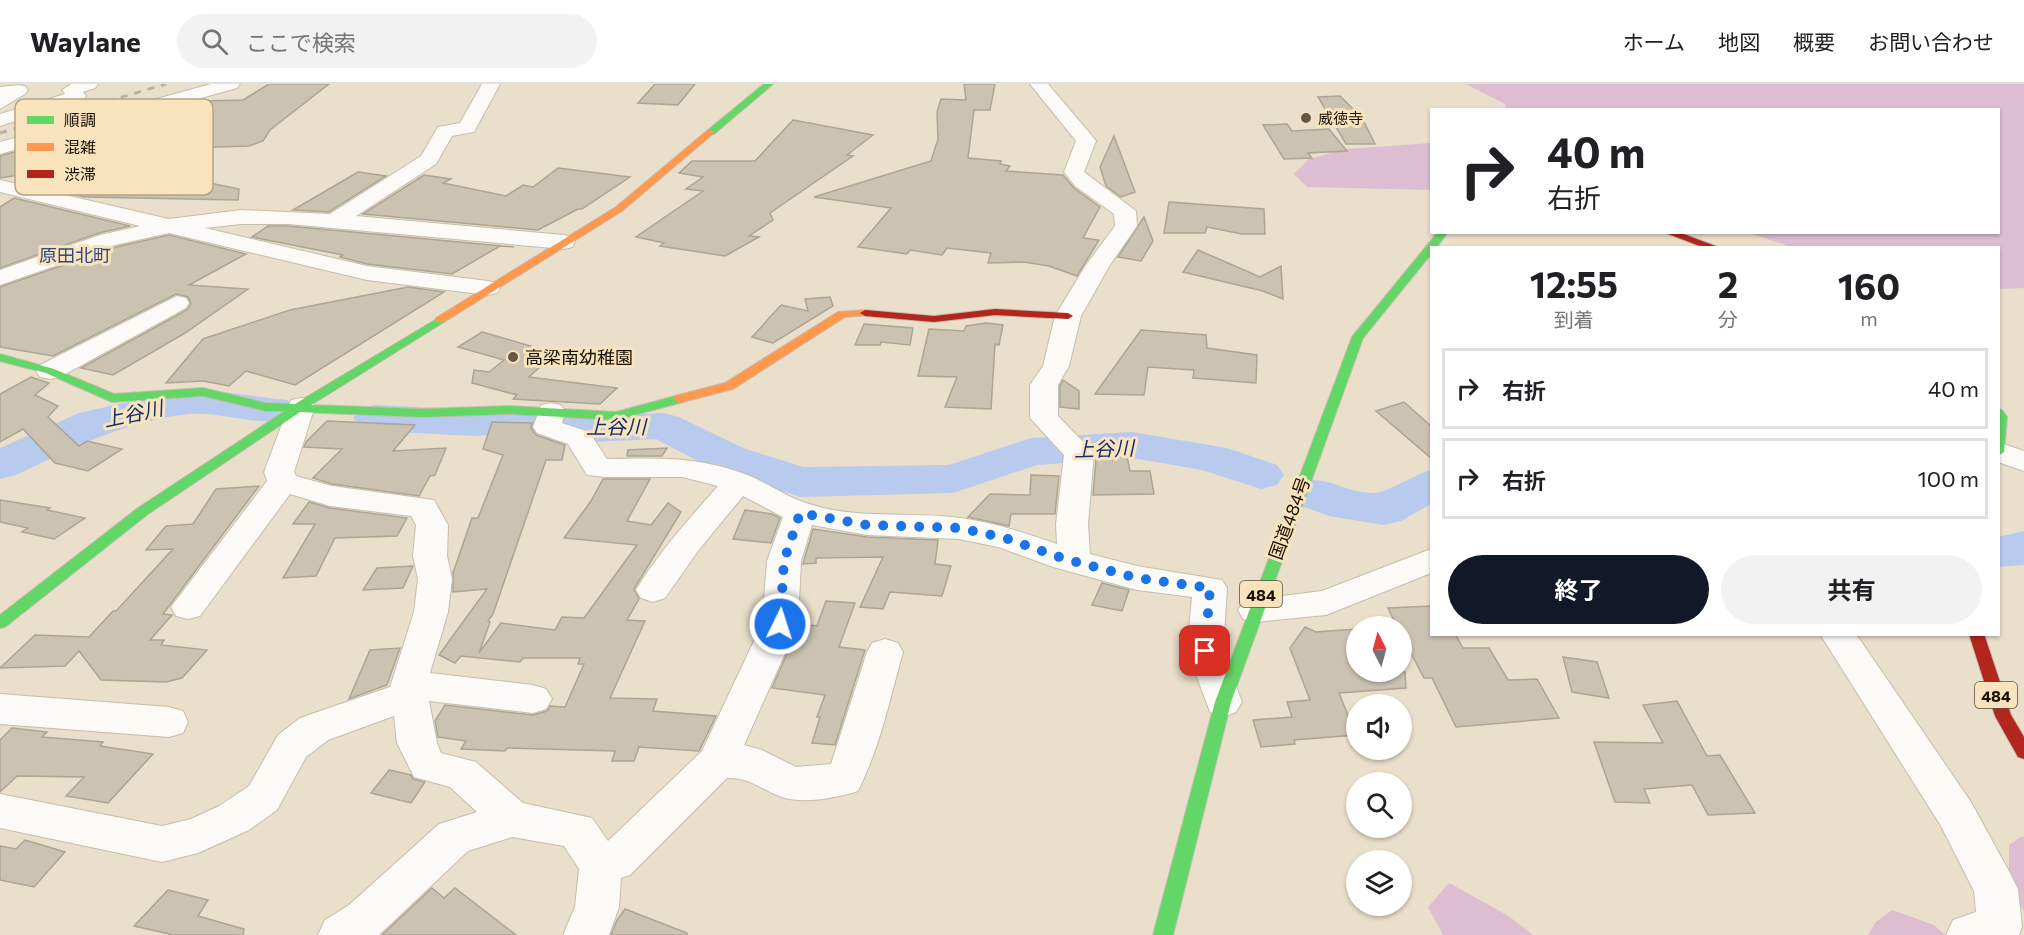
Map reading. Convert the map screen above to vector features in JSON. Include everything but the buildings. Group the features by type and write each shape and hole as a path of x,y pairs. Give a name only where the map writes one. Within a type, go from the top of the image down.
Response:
{"main road":[{"path":"0,623 143,512 301,406 632,199 769,84"},
{"name":"国道484号","path":"1433,246 1442,234"},
{"path":"1673,234 1710,246"},
{"name":"国道484号","path":"1163,935 1223,702 1255,610 1358,338 1430,249"},
{"path":"0,357 50,371 112,398 203,392 266,407 301,406 423,413 551,411 616,416 729,386 842,314 859,312 934,319 995,312 1068,316"},
{"name":"484","path":"1977,636 2002,716 2024,752"}],"street":[{"path":"67,99 77,96 71,90 89,84"},
{"path":"177,99 231,84"},
{"path":"334,221 429,160 445,131 467,128 491,84"},
{"path":"1039,84 1086,141 1074,172 1082,182 1125,211 1126,226 1098,265 1068,316 1056,366 1044,385 1044,418 1079,453 1072,524 1074,561"},
{"path":"0,92 19,90 0,103"},
{"path":"0,120 15,115"},
{"path":"0,148 15,144"},
{"path":"0,186 15,189"},
{"path":"40,195 367,273 488,288"},
{"path":"0,278 108,240 173,225 270,216 564,242"},
{"path":"50,371 177,303"},
{"path":"283,482 279,472 301,406"},
{"path":"551,411 547,428 579,438 598,468 664,466 697,470 738,483 800,513 867,525 959,528 1005,538 1074,561 1137,578 1210,588 1205,651 1223,702"},
{"path":"2000,452 2024,462"},
{"path":"188,607 283,482"},
{"path":"283,482 330,496 423,507 432,525 430,556 435,579 431,612 409,690 417,742 428,766 462,774 512,819"},
{"path":"653,590 686,543 738,483"},
{"path":"601,865 615,862 717,762 780,624 784,561 800,513"},
{"path":"1255,610 1326,603 1430,560"},
{"path":"1838,636 1956,814 1996,889 2000,927 1969,935"},
{"path":"717,762 748,761 792,784 844,779 853,760 885,652"},
{"path":"0,811 162,844 198,835 234,819 263,798 292,746 314,729 409,690 533,699"},
{"path":"0,709 169,722"},
{"path":"341,935 365,919 454,837 512,819 577,831 601,865 597,906 586,935"}],"shaded area":[{"path":"1466,84 2024,84 2024,288 2000,289 2000,246 1788,246 1752,234 2000,234 2000,108 1506,108 1505,104"},
{"path":"1430,143 1430,190 1307,187 1294,174 1309,159 1347,149"},
{"path":"2023,836 2024,911 2009,888 2009,845"},
{"path":"1449,883 1507,915 1533,935 1443,935 1428,907"},
{"path":"1892,910 1934,925 1945,935 1868,935 1876,922"}],"waterway":[{"name":"上谷川","path":"0,465 94,422 190,401 279,410"},
{"name":"上谷川","path":"375,418 474,423 525,420 594,429 663,426 727,458 800,482 953,479 1031,452 1132,445 1211,458 1261,475"},
{"name":"上谷川","path":"1313,493 1346,505 1384,510 1430,486"},
{"name":"上谷川","path":"2003,552 2024,548"}],"railway":[{"path":"115,99 166,84"},
{"path":"0,133 15,129"}],"traffic: fast":[{"path":"711,132 769,84"},
{"path":"1433,246 1442,234"},
{"path":"1163,935 1223,702 1358,337 1430,249"},
{"path":"0,623 143,511 301,406 440,320"},
{"path":"0,357 50,371 112,398 203,392 266,407 423,413 509,410 616,416 679,399"},
{"path":"2000,416 2000,429"}],"traffic: slow":[{"path":"440,320 619,209 711,132"},
{"path":"679,399 729,386 842,314 865,313"}],"traffic: jam":[{"path":"1673,234 1710,246"},
{"path":"865,313 934,319 995,312 1068,316"},
{"path":"1977,636 2003,716 2024,752"}],"place":[{"name":"威徳寺","path":"1306,118"},
{"name":"高梁南幼稚園","path":"513,357"}],"district":[{"name":"原田北町","path":"75,255"}],"route":[{"path":"780,624 784,561 800,513 867,525 959,528 1005,538 1065,559 1137,578 1210,588 1205,651"}]}
